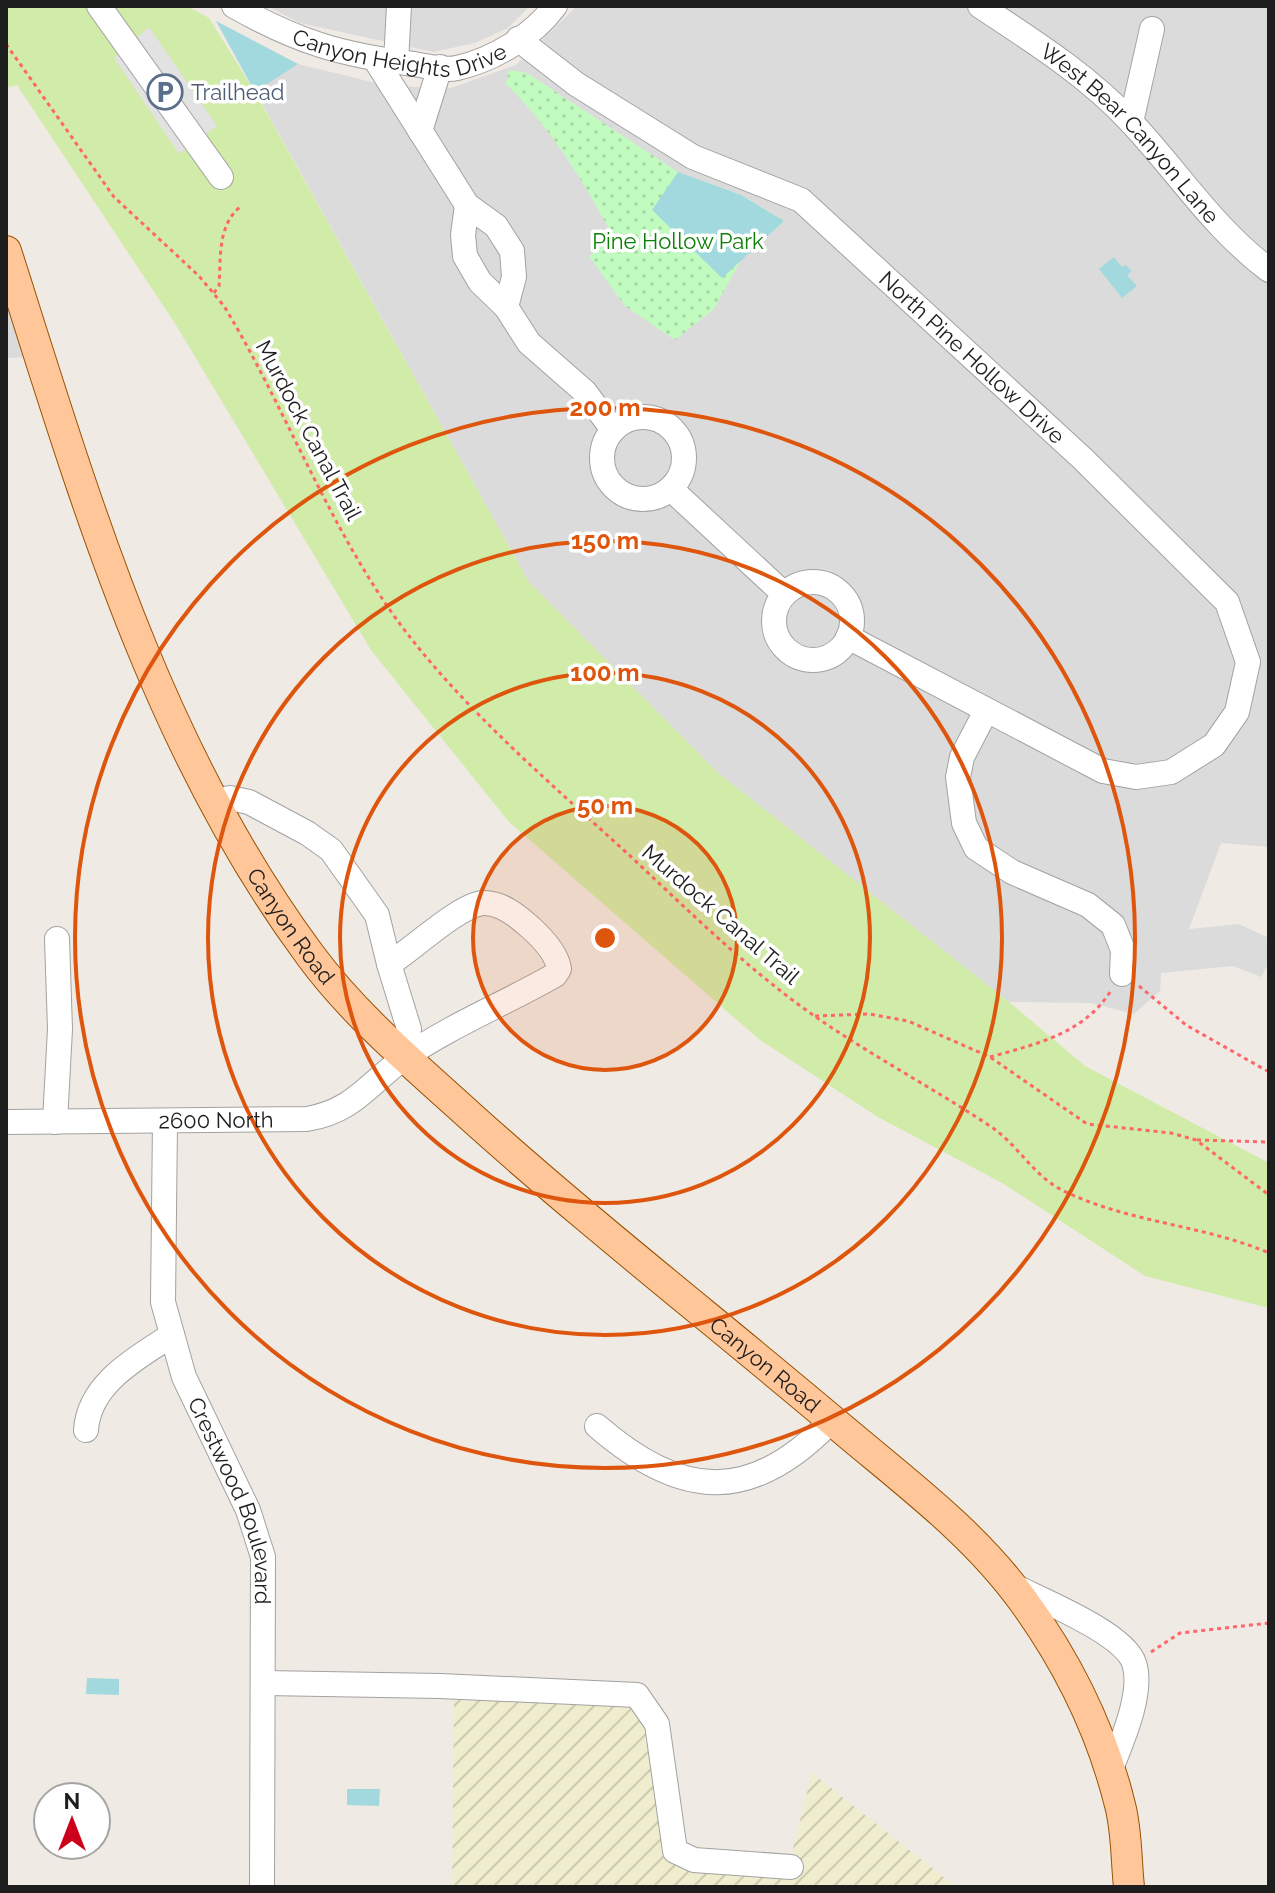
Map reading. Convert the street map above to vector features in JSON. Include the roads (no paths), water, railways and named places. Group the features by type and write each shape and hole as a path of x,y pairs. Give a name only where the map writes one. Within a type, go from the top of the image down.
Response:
{"main road":[{"name":"Canyon Road","path":"6,251 69,450 134,634 213,801 312,958 405,1057 574,1209 954,1524 1011,1585 1077,1686 1122,1810 1129,1887"}],"street":[{"path":"99,6 120,41 221,177"},
{"name":"Canyon Heights Drive","path":"234,6 285,35 333,52 454,69 489,58 518,39 555,6"},
{"path":"399,6 385,60 420,131 467,205 496,226 512,251 514,277 506,307"},
{"name":"West Bear Canyon Lane","path":"980,6 1068,64 1131,122 1200,207 1240,249 1269,270"},
{"path":"1131,122 1152,29"},
{"name":"North Pine Hollow Drive","path":"518,39 576,84 693,157 801,200 1083,459 1227,602 1248,662 1237,712 1214,745 1171,772 1136,777 1103,771 986,711"},
{"path":"420,131 440,67"},
{"path":"467,205 463,235 465,256 480,282 506,307 529,343 585,392 613,430"},
{"path":"642,417 656,419 672,429 680,441 684,456 682,471 672,490 645,499 617,490 607,479 602,455 613,430 629,419 642,417"},
{"path":"672,490 784,594"},
{"path":"805,582 817,582 839,592 851,613 848,637 840,648 816,660 791,653 775,632 776,605 784,594 805,582"},
{"path":"848,637 986,711 962,757 958,777 964,823 976,848 1012,872 1088,905 1113,925 1123,950 1122,974"},
{"path":"213,801 230,798 249,802 322,843 377,915 409,1029 405,1057"},
{"name":"2600 North","path":"6,1122 307,1119 332,1114 355,1101 405,1057 555,975 558,963 519,917 496,905 484,903 465,909 389,964"},
{"path":"55,1122 60,1029 57,939"},
{"name":"Crestwood Boulevard","path":"165,1122 163,1302 184,1377 248,1510 263,1557 262,1887"},
{"path":"86,1430 98,1396 110,1381 123,1367 172,1335"},
{"name":"Canyon Road","path":"597,1426 632,1456 662,1472 713,1482 739,1479 777,1467 795,1455 832,1420"},
{"path":"1011,1585 1118,1643 1134,1662 1134,1709 1110,1771"},
{"path":"265,1683 440,1686 637,1695 657,1724 675,1851 694,1860 791,1867"}],"water":[{"path":"216,21 298,64 255,92"},
{"path":"678,172 741,195 784,221 722,278 652,210"},
{"path":"1114,257 1122,267 1126,265 1132,271 1127,275 1137,286 1122,298 1099,269"},
{"path":"87,1678 119,1679 119,1695 86,1694"},
{"path":"347,1789 380,1789 379,1806 347,1805"}],"place":[{"name":"Trailhead","path":"165,92"}],"park label":[{"name":"Pine Hollow Park","path":"678,241"}]}
